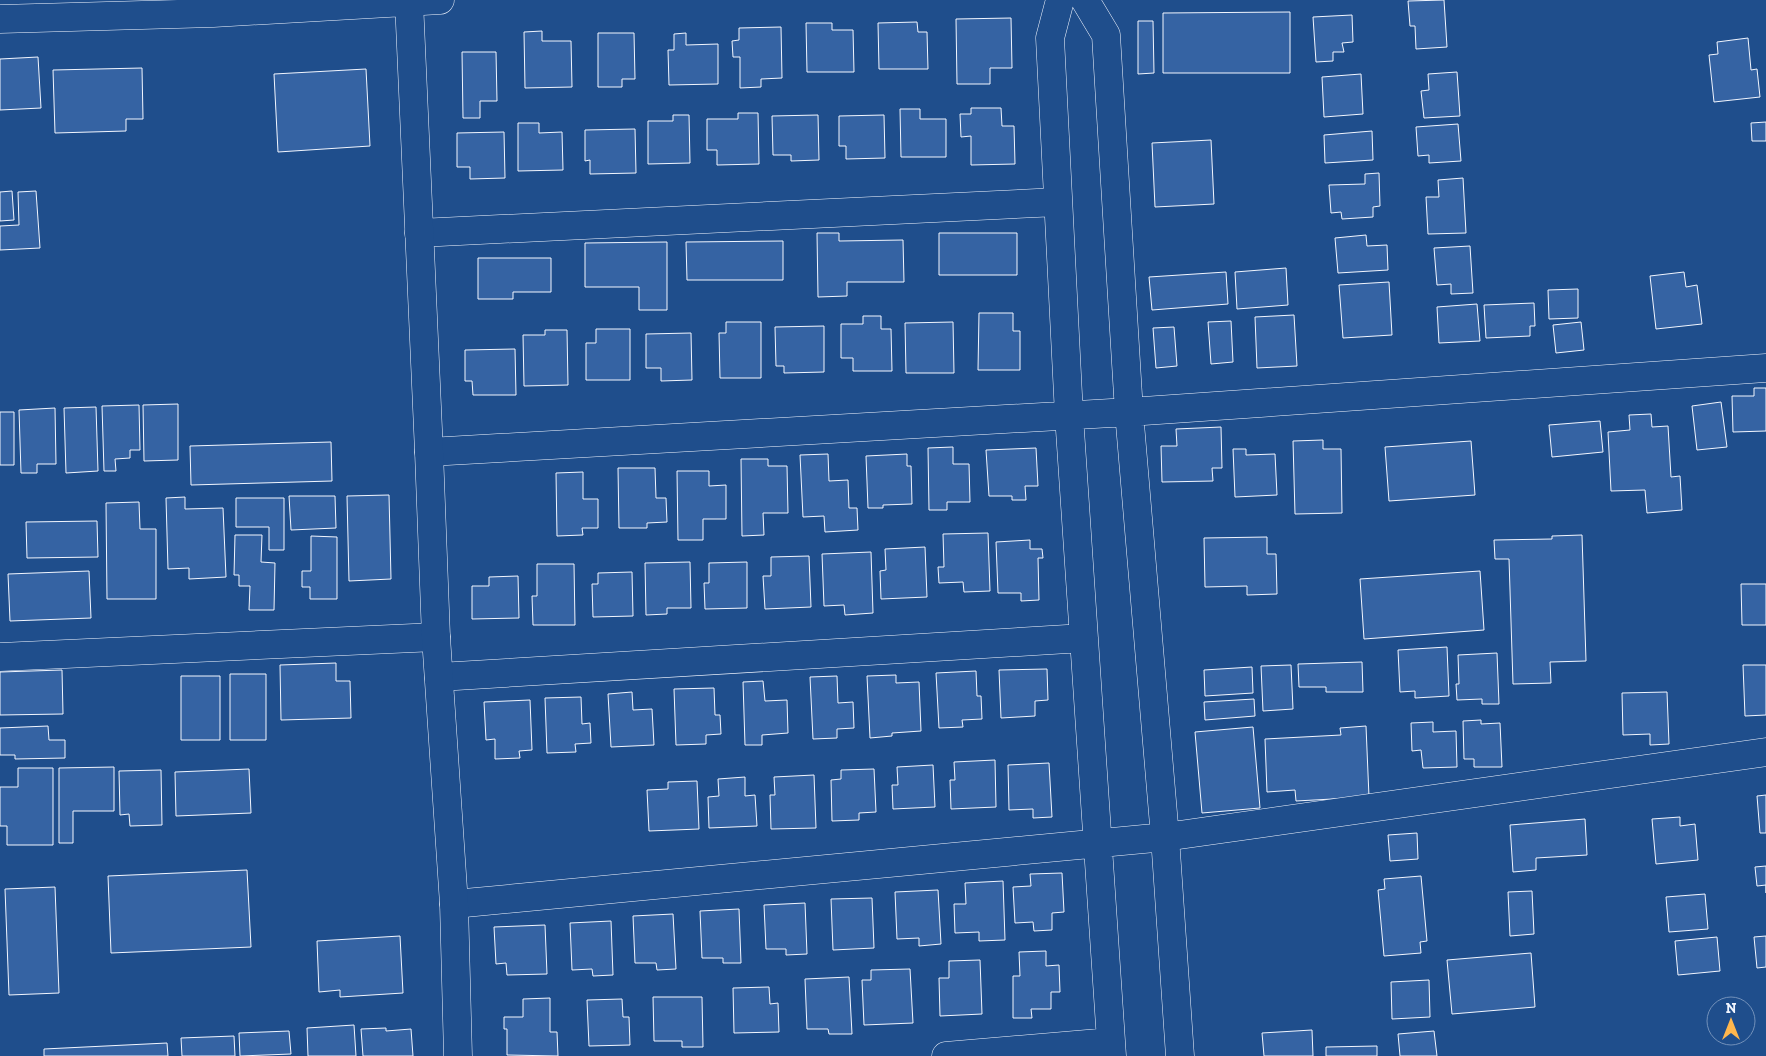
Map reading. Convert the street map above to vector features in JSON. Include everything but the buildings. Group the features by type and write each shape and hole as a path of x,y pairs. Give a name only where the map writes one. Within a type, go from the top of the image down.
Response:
{"street":[{"path":"0,19 212,6 440,0"},
{"path":"946,1056 1112,1049 1069,415 1058,202 1050,38 1060,0"},
{"path":"1085,0 1106,35 1129,412 1165,837 1180,1056"},
{"path":"409,1 436,637 454,904 458,1056"},
{"path":"419,233 1058,202"},
{"path":"429,452 1129,412 1766,368"},
{"path":"0,657 436,637"},
{"path":"439,677 1084,638"},
{"path":"454,904 1165,837 1766,752"}]}
